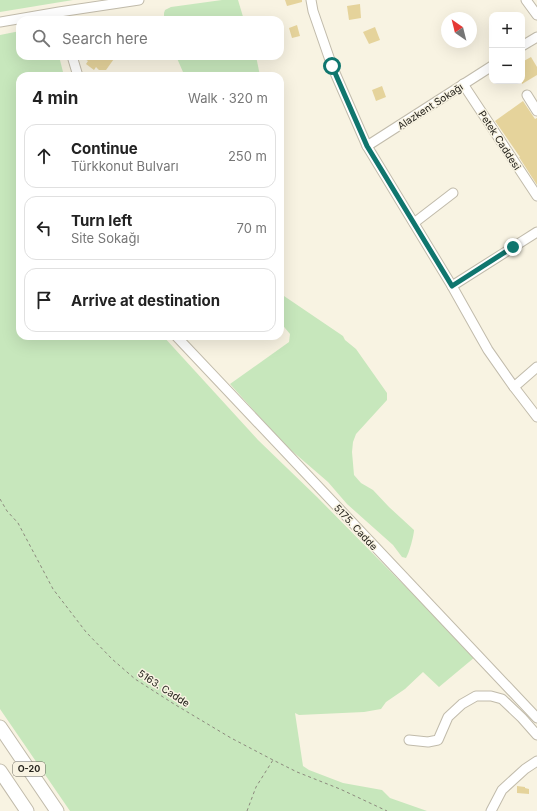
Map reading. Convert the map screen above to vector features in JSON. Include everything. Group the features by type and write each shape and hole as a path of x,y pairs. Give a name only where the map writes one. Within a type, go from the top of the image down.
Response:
{"highway":[{"name":"O-20","path":"0,727 57,811"},
{"name":"O-20","path":"0,771 27,811"}],"street":[{"path":"60,16 139,0"},
{"path":"311,0 313,11 332,66 367,146 452,286 488,350 537,417"},
{"path":"526,0 537,15"},
{"path":"0,22 16,20"},
{"path":"525,44 537,37"},
{"path":"73,60 77,72"},
{"name":"Alazkent Sokağı","path":"367,146 489,68"},
{"name":"Petek Caddesi","path":"463,84 537,196"},
{"path":"527,95 537,111"},
{"path":"414,223 453,193"},
{"path":"452,286 537,232"},
{"name":"5175. Cadde","path":"180,340 537,718"},
{"path":"514,387 537,367"},
{"path":"409,740 428,742 438,740 448,717 462,704 476,696 491,696 502,699 537,735"},
{"path":"491,811 502,790 525,769 537,761"}],"path":[{"name":"5163. Cadde","path":"0,499 7,511 18,523 52,589 86,632 112,659 135,679 231,738 297,772 340,789 387,811"},
{"path":"247,811 256,787 273,760"}],"green space":[{"path":"0,0 73,0 0,12"},
{"path":"222,0 238,0 243,16 164,16 165,10 171,7"},
{"path":"16,32 16,60 60,60 63,72 16,72 16,340 167,340 258,440 317,497 475,657 439,687 423,672 405,689 386,702 381,709 364,712 299,715 295,713 303,766 309,770 343,783 382,790 390,798 427,811 70,811 0,709 0,35"},
{"path":"178,60 257,60 259,72 183,72"},
{"path":"284,296 343,336 345,340 356,349 387,393 387,400 356,434 352,452 354,475 361,483 373,490 414,530 409,553 406,558 402,557 393,545 347,504 328,482 284,444 230,384 289,342 290,334 284,327"}],"building":[{"path":"285,0 302,0 302,2 287,6"},
{"path":"360,4 361,18 349,20 347,6"},
{"path":"297,25 300,36 292,38 289,28"},
{"path":"375,27 380,40 369,44 363,32"},
{"path":"531,57 537,67 537,75 525,82 525,60"},
{"path":"86,60 113,60 106,70 99,70 96,67 94,70 86,64 88,61"},
{"path":"382,86 386,97 376,101 372,90"},
{"path":"523,101 535,119 537,118 537,185 495,121"},
{"path":"517,786 529,789 529,794 517,793"}],"route":[{"path":"332,66 367,146 452,286 513,247"}]}
